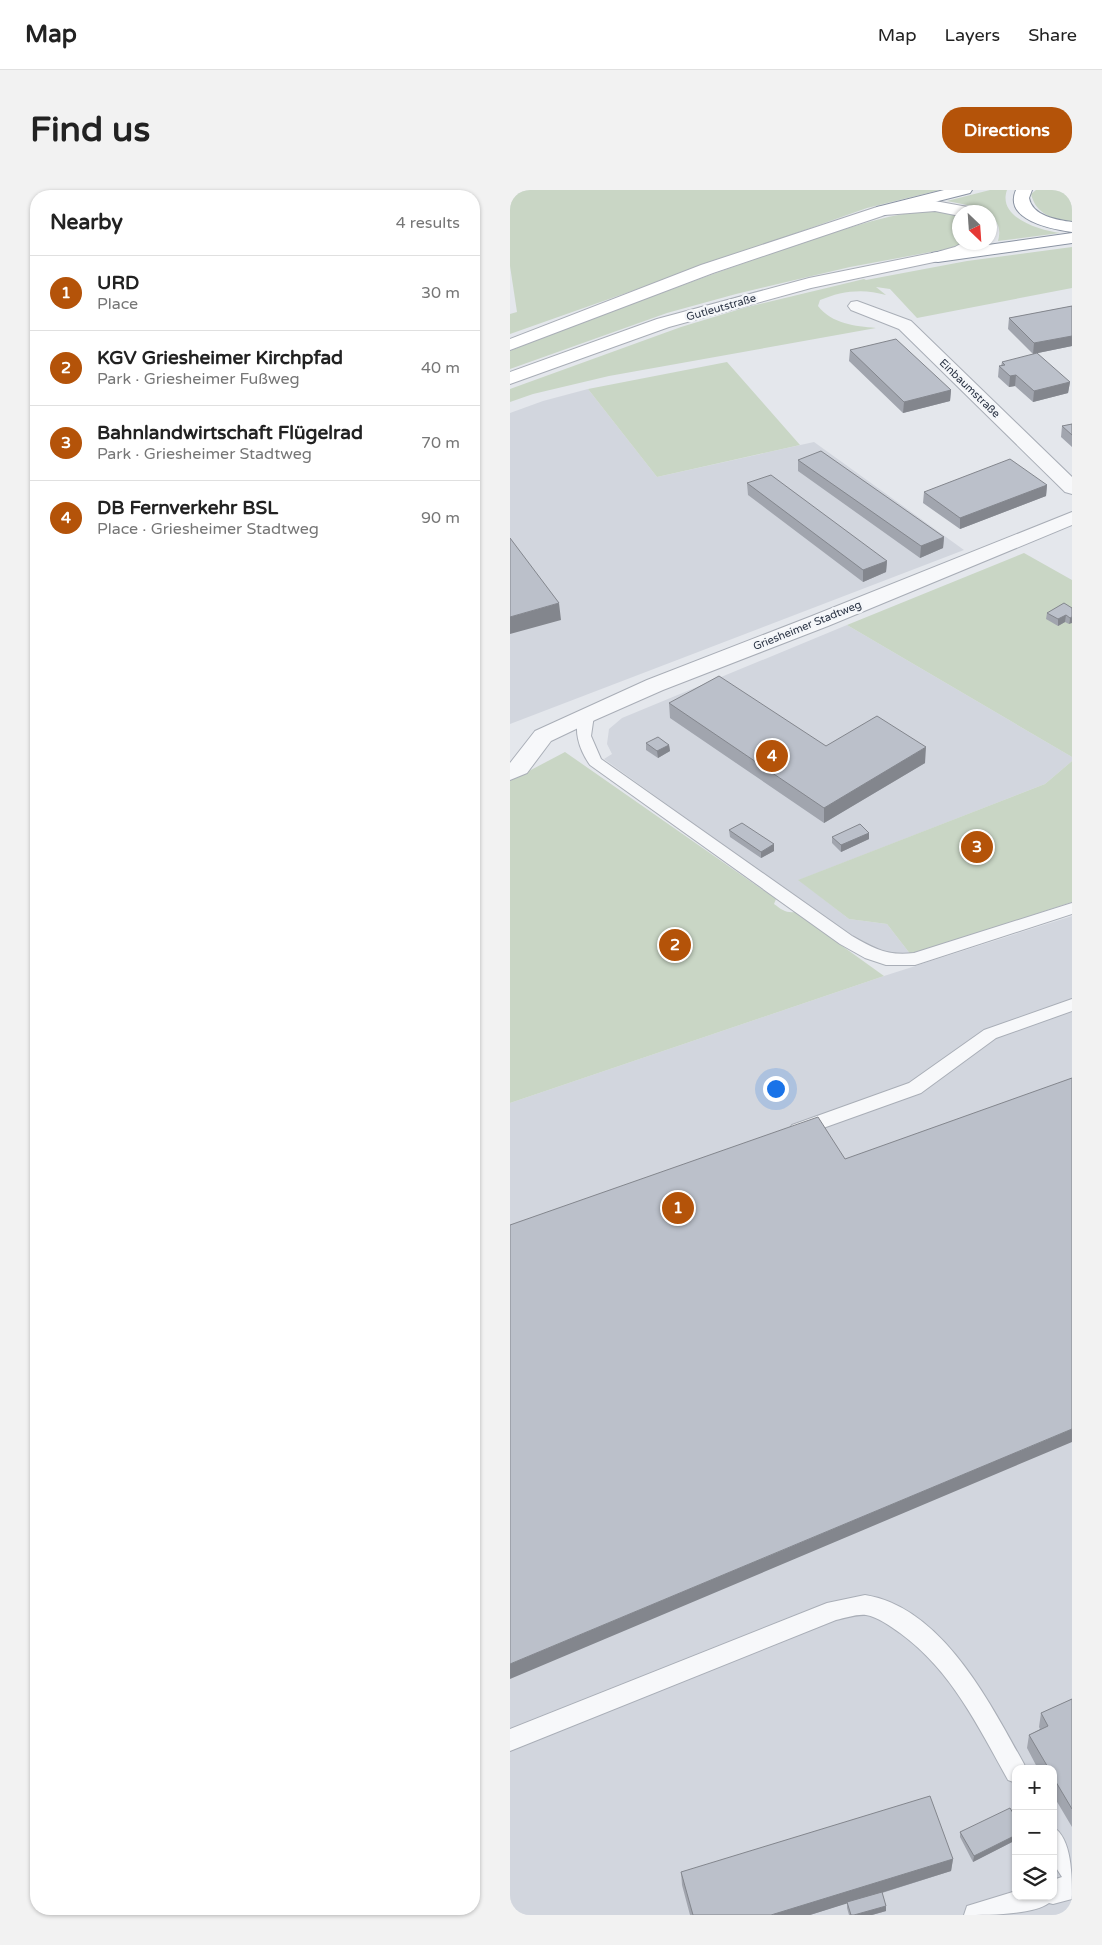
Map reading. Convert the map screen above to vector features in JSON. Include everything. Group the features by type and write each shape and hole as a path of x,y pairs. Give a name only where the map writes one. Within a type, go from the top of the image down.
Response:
{"main road":[{"path":"510,345 707,269 883,210 964,190"},
{"path":"1024,190 1020,198 1021,204 1027,211 1048,222 1072,227"},
{"path":"883,210 935,206 952,208"},
{"path":"938,257 1072,238"},
{"path":"938,257 962,250"},
{"name":"Gutleutstraße","path":"510,378 663,323 752,298 870,270 938,257"}],"street":[{"name":"Einbaumstraße","path":"857,306 905,325 1072,488"},
{"name":"Griesheimer Stadtweg","path":"510,773 519,768 542,736 587,715 655,685 820,621 1072,518"}],"lane":[{"path":"587,715 584,736 595,762 846,940 877,958 896,962 915,959 1072,908"},
{"path":"777,1137 915,1088 990,1034 1072,1005"},
{"path":"510,1740 835,1610 865,1605 890,1614 921,1633 950,1663 974,1698 1012,1765"},
{"path":"1057,1846 1072,1872"},
{"path":"1057,1891 1072,1887"},
{"path":"976,1915 1027,1900"}],"shaded area":[{"path":"588,389 657,477 814,442 964,550 510,724 510,413 543,401"},
{"path":"847,625 1072,757 1072,761 1045,784 799,880 849,919 887,924 911,955 893,960 859,943 604,759 612,754 607,744 609,729 622,718"},
{"path":"1072,916 1072,1915 510,1915 510,1103 884,976"}],"green space":[{"path":"510,190 940,190 867,208 510,334 510,314 517,312 510,266"},
{"path":"990,190 1007,190 1006,200 1008,208 1014,215 1022,221 1042,229 1060,233 998,241 997,205 967,205 947,201"},
{"path":"1036,190 1072,190 1072,223 1052,218 1041,211 1033,201 1031,194"},
{"path":"940,211 952,215 952,247 850,267 736,294 667,313 510,369 510,351 536,340 790,247 872,221 906,213"},
{"path":"1072,247 1072,288 917,318 890,289 876,287 886,295 861,291 836,294 820,300 818,306 830,317 844,323 876,328 609,376 533,394 510,402 510,389 681,327 747,307 864,279 967,261"},
{"path":"727,362 800,445 657,477 588,389"},
{"path":"1024,553 1072,580 1072,757 847,625"},
{"path":"565,752 776,899 774,904 779,908 795,912 884,976 510,1103 510,781"},
{"path":"1072,761 1072,902 911,955 887,924 849,919 798,880 1045,784"}],"building":[{"path":"1072,306 1072,336 1034,343 1009,318"},
{"path":"896,339 951,390 904,402 850,350"},
{"path":"1037,353 1070,382 1034,391 1016,375 1010,376 999,366 1005,365 1002,362"},
{"path":"1072,424 1072,435 1062,426"},
{"path":"821,451 944,537 921,546 798,460"},
{"path":"1010,459 1047,485 960,518 924,492"},
{"path":"771,475 887,561 863,570 747,483"},
{"path":"510,538 559,603 510,617"},
{"path":"1064,603 1072,608 1072,617 1070,618 1066,615 1058,619 1047,613"},
{"path":"719,676 826,746 877,716 926,747 824,808 669,703"},
{"path":"658,737 669,745 657,751 646,743"},
{"path":"742,823 774,844 761,852 729,830"},
{"path":"860,824 869,833 841,845 832,837"},
{"path":"1072,1078 1072,1429 510,1664 510,1225 818,1117 845,1159"},
{"path":"1072,1699 1072,1809 1057,1784 1057,1765 1047,1765 1029,1735 1048,1726 1041,1713"},
{"path":"930,1796 953,1859 771,1915 693,1915 681,1872"},
{"path":"1010,1808 1012,1811 1012,1837 974,1856 960,1832"},
{"path":"882,1892 886,1906 851,1915 847,1902"}],"place":[{"name":"DB Fernverkehr BSL","path":"772,756"},
{"name":"Bahnlandwirtschaft Flügelrad","path":"977,847"},
{"name":"KGV Griesheimer Kirchpfad","path":"675,945"},
{"name":"URD","path":"678,1208"}]}
